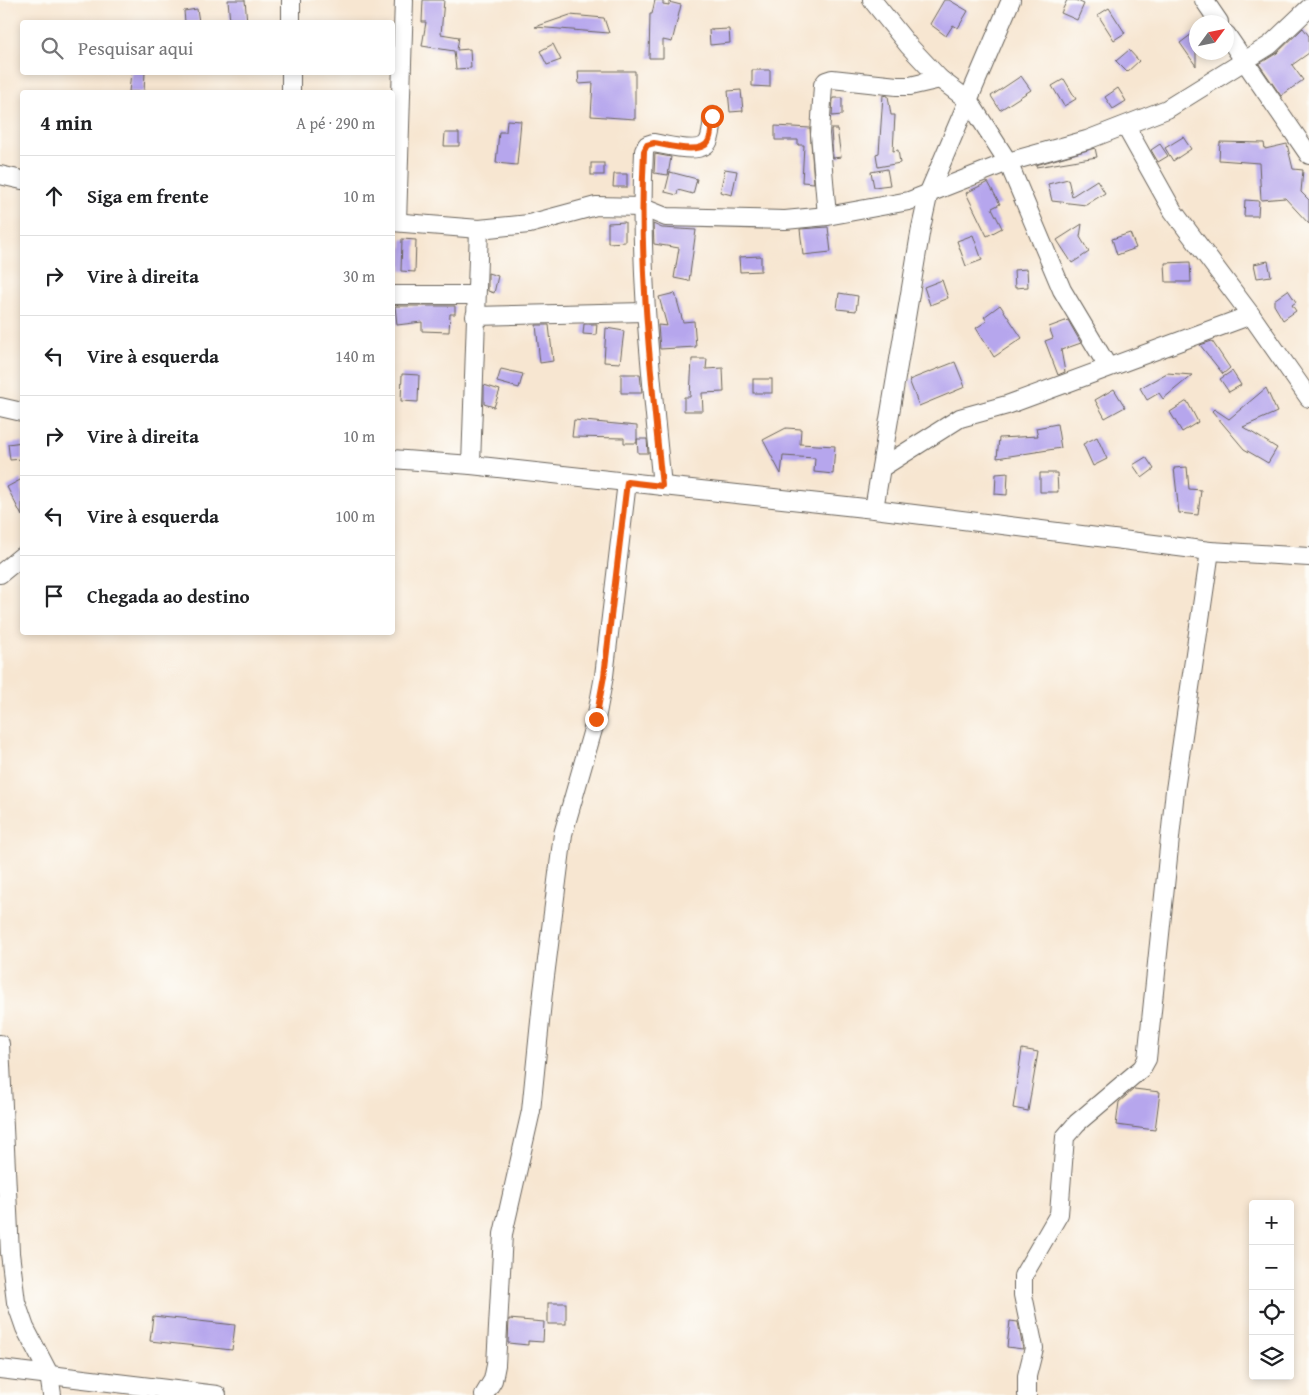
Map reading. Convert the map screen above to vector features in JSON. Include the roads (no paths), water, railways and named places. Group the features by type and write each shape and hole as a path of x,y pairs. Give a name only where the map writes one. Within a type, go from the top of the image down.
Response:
{"street":[{"path":"291,0 291,20"},
{"path":"404,0 395,222 479,229 529,224 596,206 641,207 666,216 687,218 784,220 827,216 909,200 1008,162 1087,140 1167,110 1282,36 1309,8"},
{"path":"872,0 909,46 940,79 969,101 1008,162 1062,290 1108,367"},
{"path":"874,509 929,192 1011,0"},
{"path":"1204,0 1214,15"},
{"path":"1234,46 1309,156"},
{"path":"291,75 291,90"},
{"path":"827,216 820,134 823,85 826,81 832,79 910,86 940,79"},
{"path":"662,486 645,312 641,207 644,151 647,145 654,143 698,149 705,146 709,140 712,116"},
{"path":"1126,126 1173,211 1251,315 1309,398"},
{"path":"0,175 20,180"},
{"path":"471,465 479,229"},
{"path":"395,295 476,295"},
{"path":"475,316 645,312"},
{"path":"881,468 960,418 1008,405 1251,315"},
{"path":"0,407 20,412"},
{"path":"395,459 471,465 874,509 1210,551 1309,557"},
{"path":"484,1395 493,1380 496,1365 503,1234 532,1104 543,992 563,834 596,719 604,676 627,482"},
{"path":"1027,1395 1027,1376 1034,1348 1023,1295 1023,1276 1060,1214 1065,1137 1077,1123 1142,1068 1147,1059 1175,790 1210,551"},
{"path":"0,574 20,558"},
{"path":"0,1044 10,1253 16,1302 25,1328 49,1374 52,1395"},
{"path":"0,1369 217,1395"}]}
